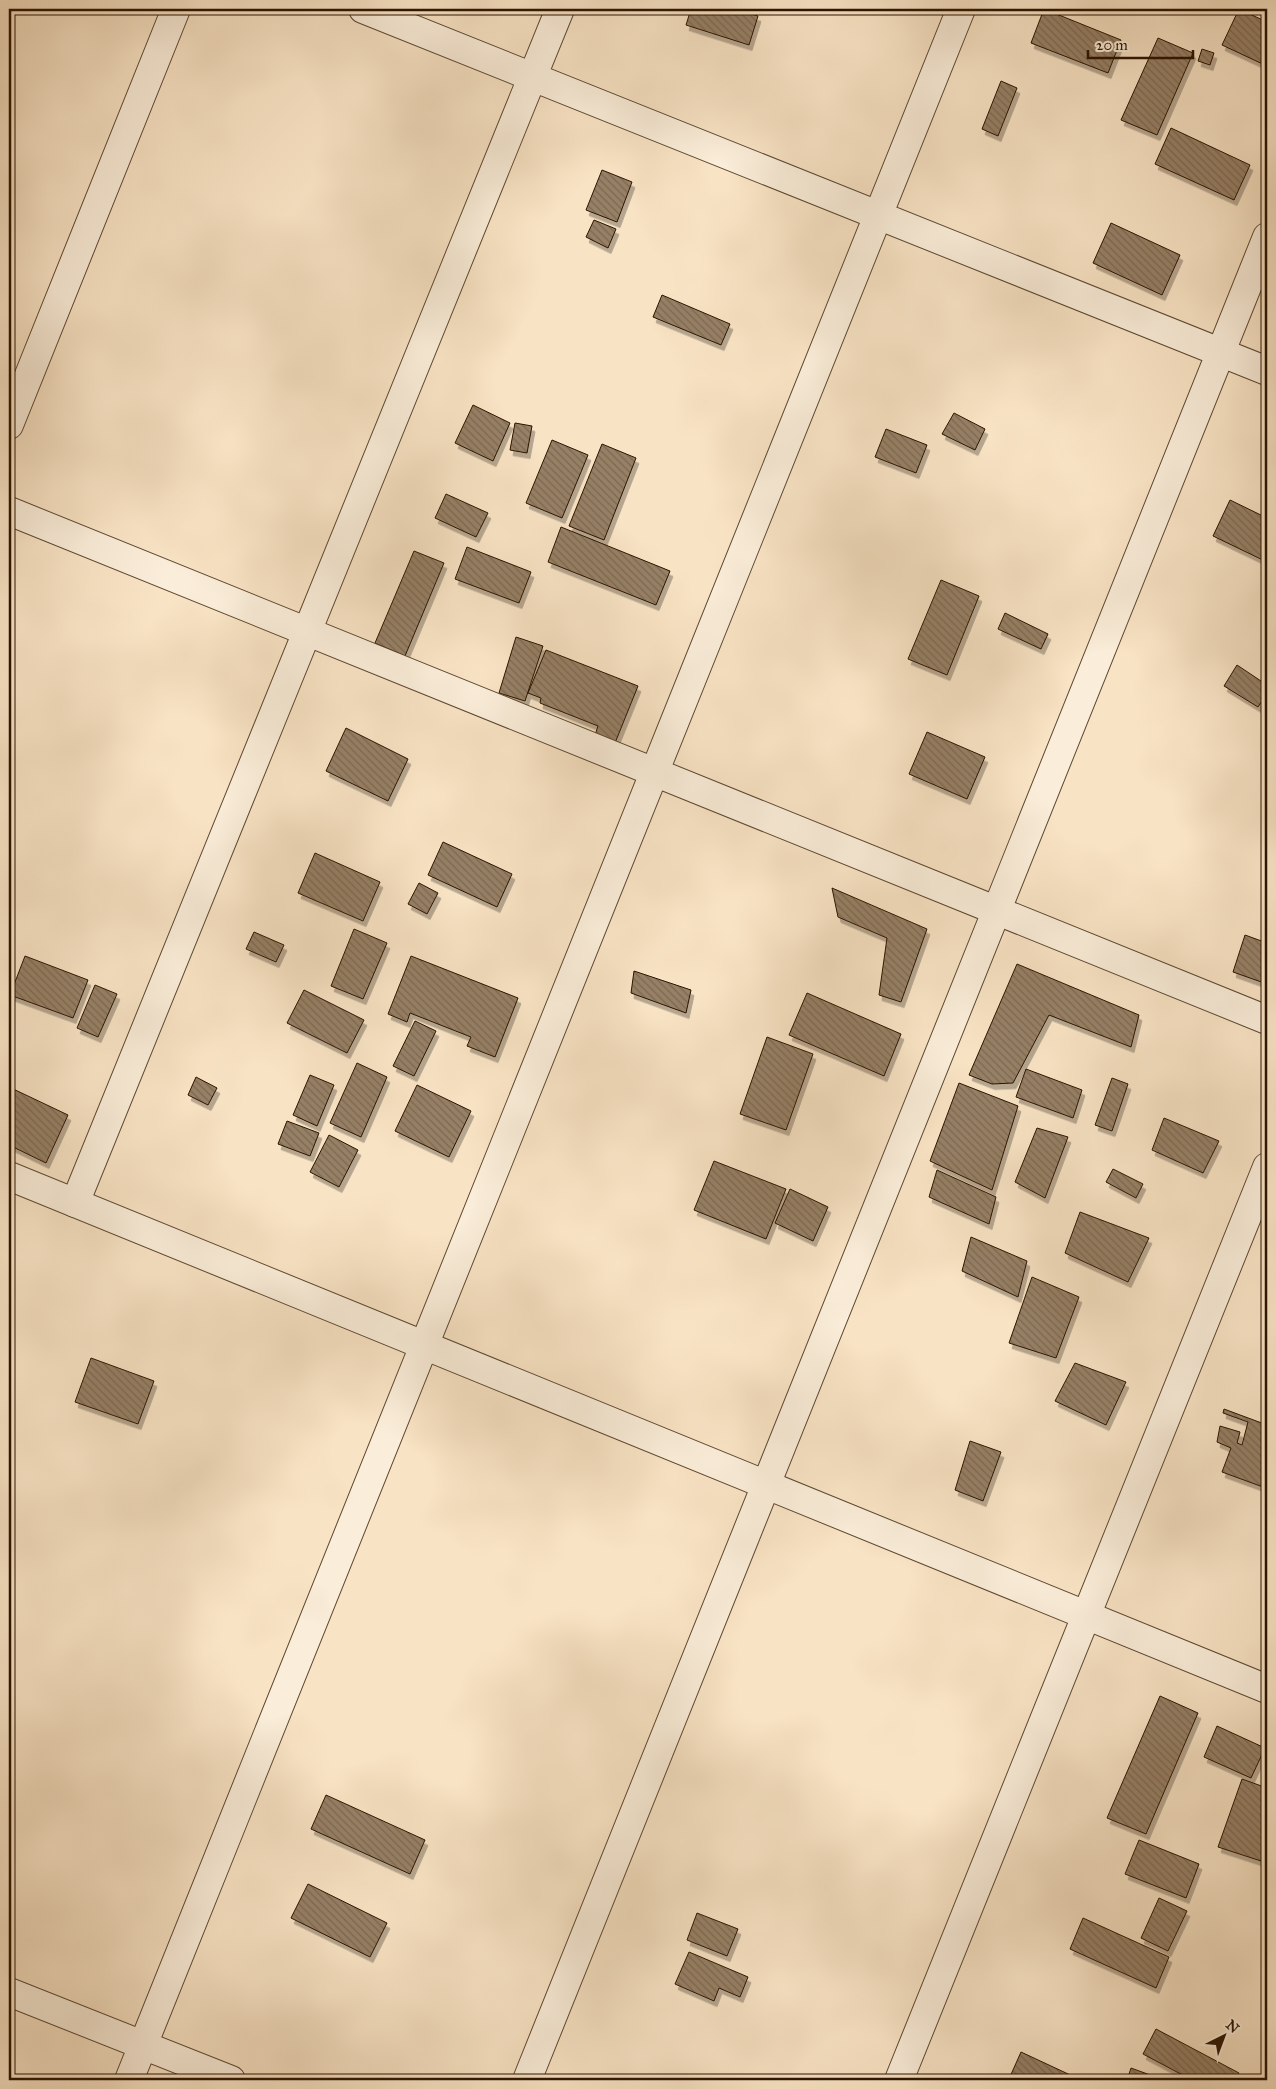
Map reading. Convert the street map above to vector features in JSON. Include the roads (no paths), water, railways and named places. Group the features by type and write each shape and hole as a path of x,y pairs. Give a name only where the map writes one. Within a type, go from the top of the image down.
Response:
{"street":[{"path":"9,425 176,9"},
{"path":"363,9 1267,371"},
{"path":"75,1203 560,9"},
{"path":"129,2080 961,9"},
{"path":"527,2080 1267,237"},
{"path":"9,511 1267,1020"},
{"path":"899,2080 1267,1167"},
{"path":"9,1176 1267,1690"},
{"path":"9,1992 231,2080"}]}
